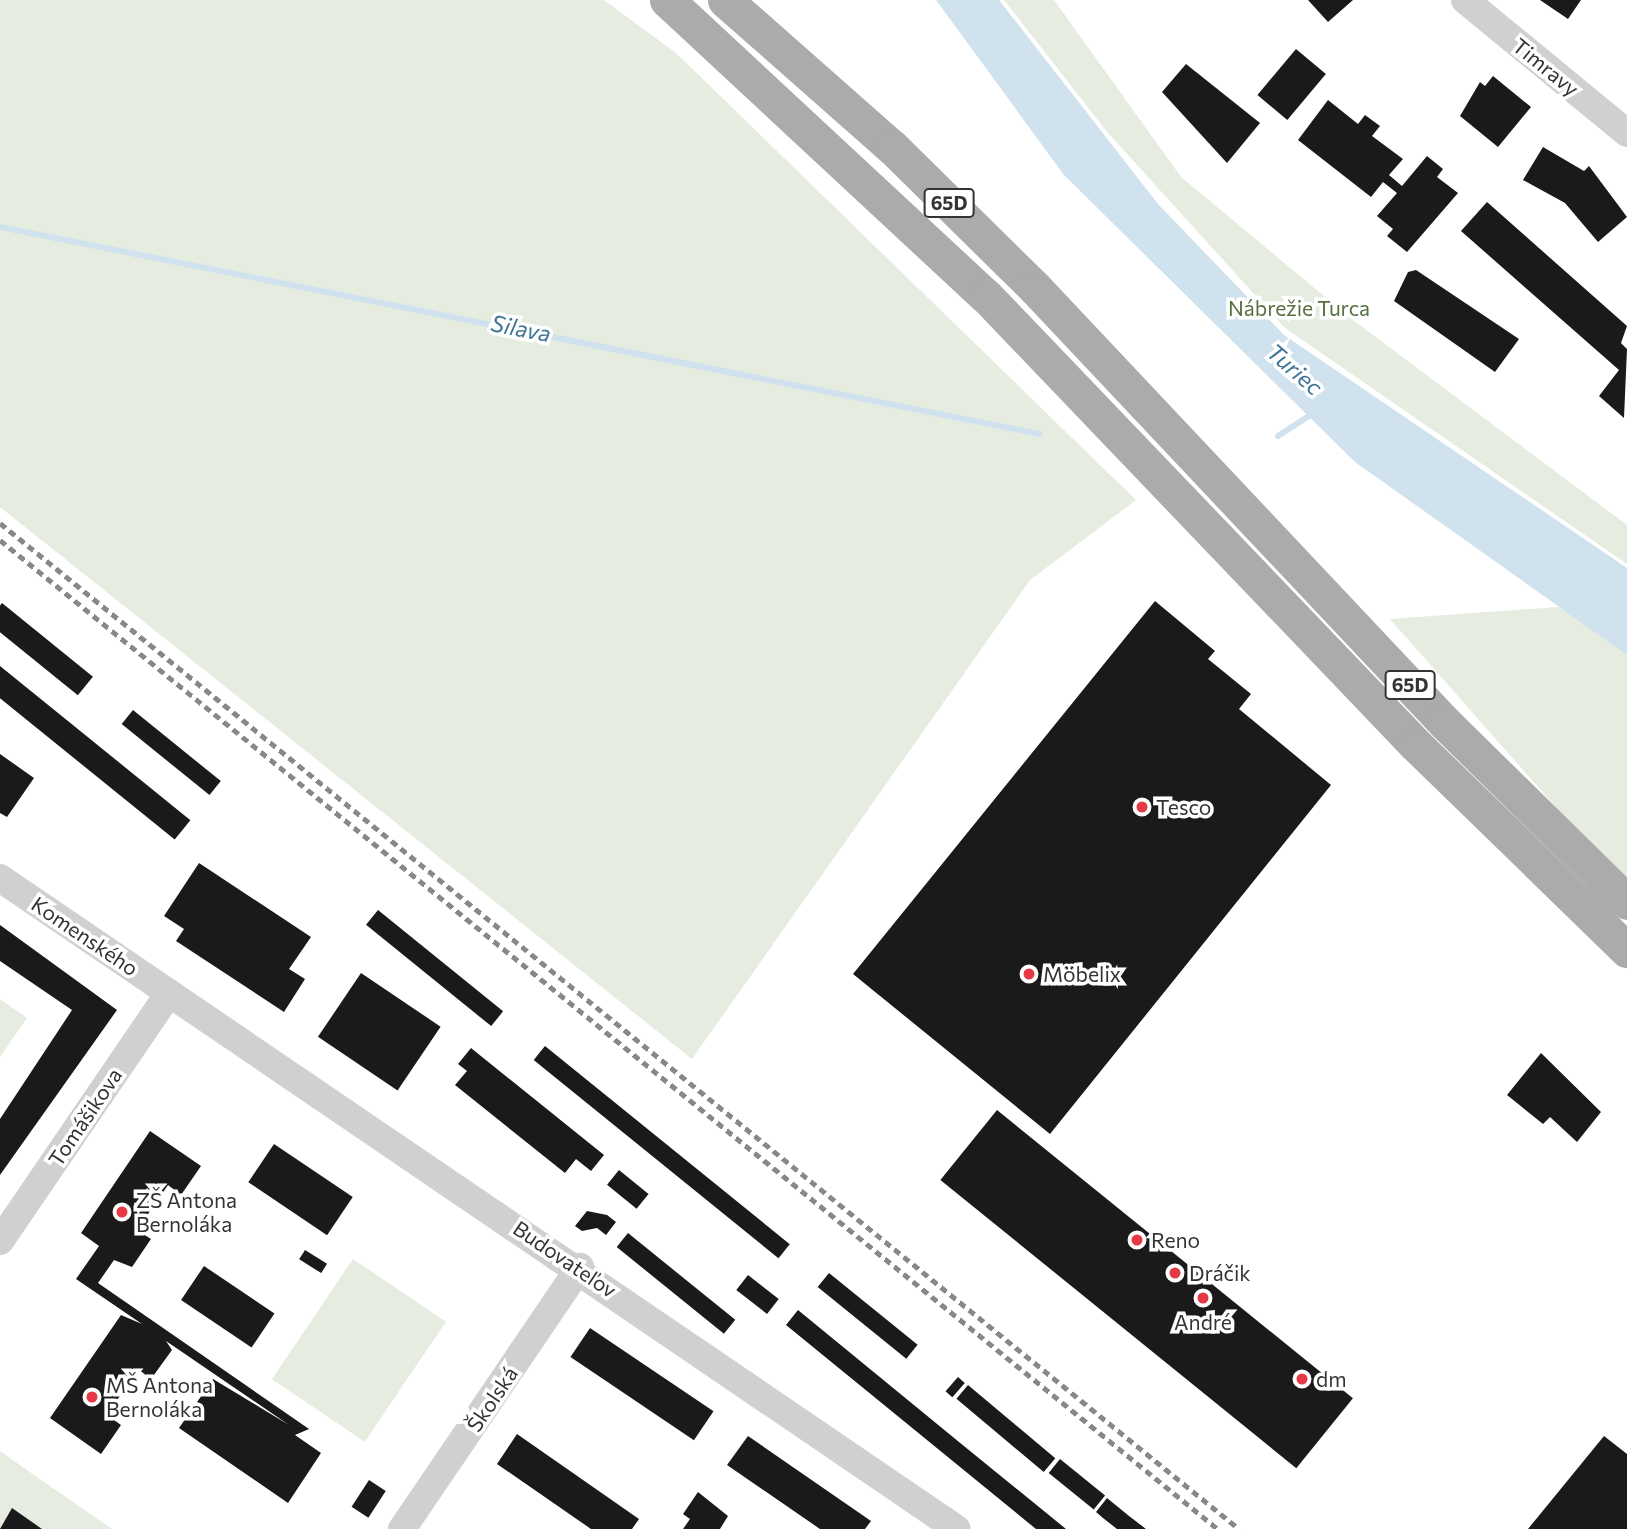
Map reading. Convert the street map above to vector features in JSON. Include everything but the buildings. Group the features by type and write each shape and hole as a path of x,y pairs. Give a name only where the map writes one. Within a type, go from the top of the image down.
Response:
{"main road":[{"name":"65D","path":"667,0 986,296 1415,744 1627,950"},
{"name":"65D","path":"725,0 892,147 1036,289 1444,722 1627,902"}],"street":[{"name":"Timravy","path":"1465,0 1627,133"},
{"name":"Komenského","path":"0,878 169,993"},
{"name":"Tomášikova","path":"0,1241 169,993"},
{"name":"Budovateľov","path":"169,993 580,1267 957,1529"},
{"name":"Školská","path":"402,1529 580,1267"}],"green space":[{"path":"0,0 604,0 676,53 1136,500 1030,580 692,1059 0,507"},
{"name":"Nábrežie Turca","path":"1004,0 1054,0 1181,177 1349,317 1627,525 1627,564 1285,328 1108,133"},
{"path":"1627,602 1627,888 1390,619"},
{"path":"0,999 27,1018 0,1057"},
{"path":"353,1259 446,1322 365,1442 272,1379"},
{"path":"0,1451 34,1475 112,1529 0,1529"}],"water":[{"name":"Turiec","path":"936,0 999,0 1158,204 1284,335 1627,568 1627,655 1355,462 1064,175"}],"waterway":[{"name":"Silava","path":"0,227 1040,434"},
{"name":"Silava","path":"1278,436 1315,412"}],"railway":[{"path":"0,523 1239,1529"},
{"path":"0,540 1218,1529"}],"place":[{"name":"Tesco","path":"1142,807"},
{"name":"Möbelix","path":"1029,974"},
{"name":"ZŠ Antona Bernoláka","path":"122,1212"},
{"name":"Reno","path":"1137,1240"},
{"name":"Dráčik","path":"1175,1273"},
{"name":"André","path":"1203,1298"},
{"name":"dm","path":"1302,1379"},
{"name":"MŠ Antona Bernoláka","path":"92,1397"}]}
